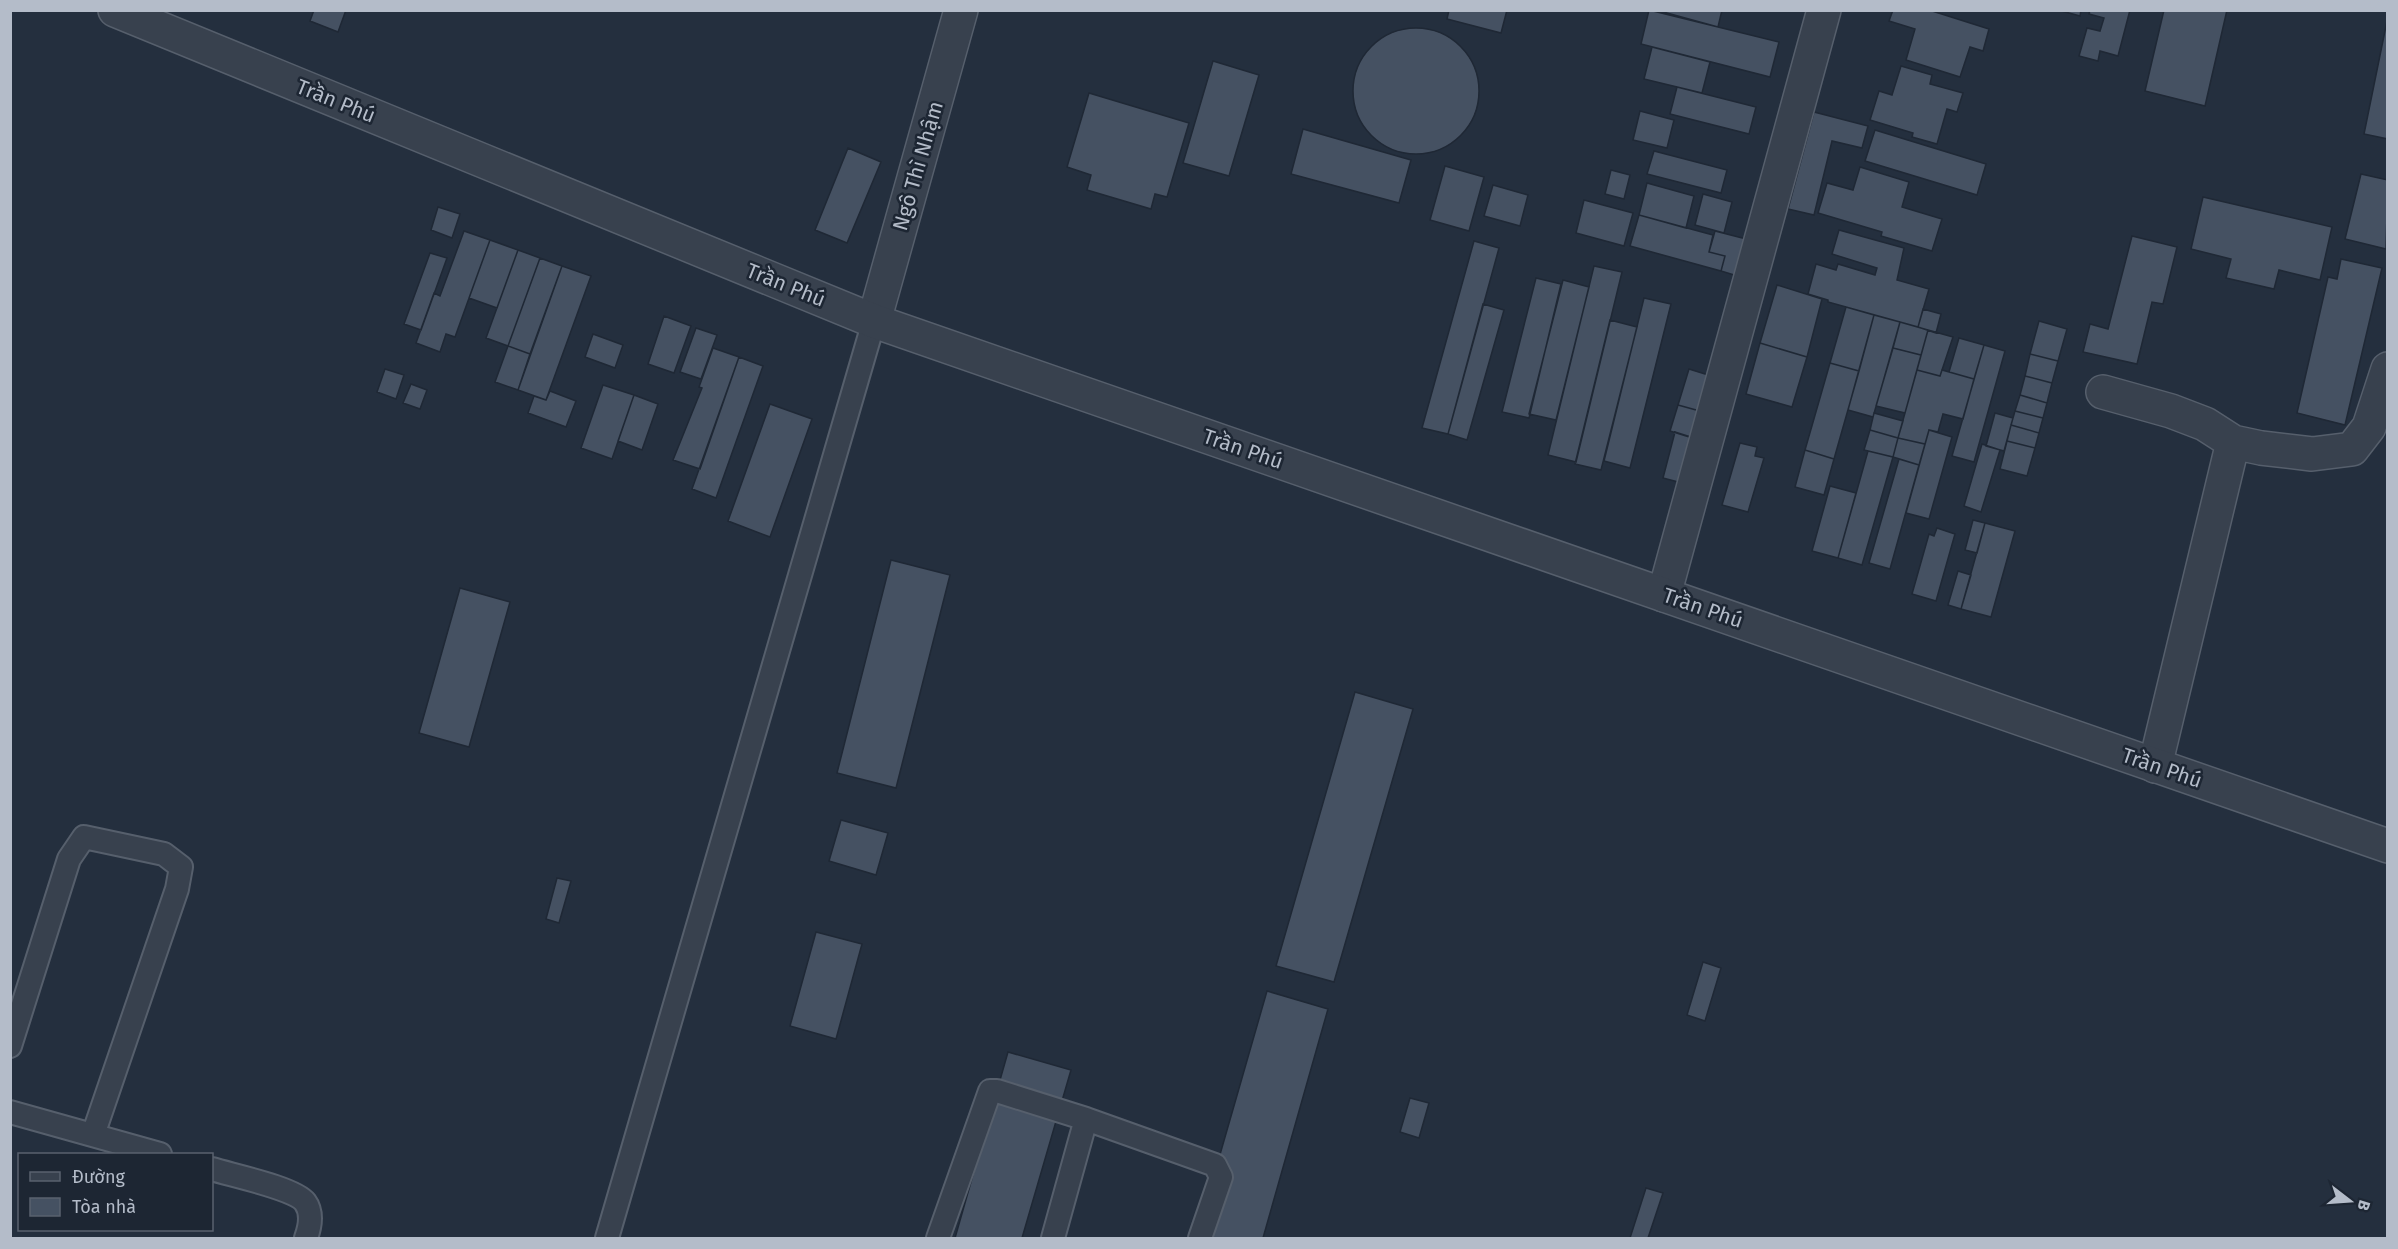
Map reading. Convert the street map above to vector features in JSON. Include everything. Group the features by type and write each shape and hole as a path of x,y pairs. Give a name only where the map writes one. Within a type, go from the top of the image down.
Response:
{"street":[{"name":"Ngô Thì Nhậm","path":"874,321 962,10"},
{"path":"1664,595 1824,10"},
{"name":"Trần Phú","path":"121,12 874,321 2388,846"},
{"path":"2103,393 2171,411 2205,424 2233,442 2312,454 2352,449 2369,427 2388,369"},
{"path":"2155,766 2233,442"}],"lane":[{"path":"607,1239 874,321"},
{"path":"10,1046 69,859 84,837 164,854 182,867 177,889 93,1135"},
{"path":"938,1239 990,1090 1086,1119 1215,1166 1221,1176 1200,1239"},
{"path":"10,1112 153,1153"},
{"path":"1053,1239 1086,1119"},
{"path":"213,1169 292,1192 304,1201 310,1213 306,1239"}],"building":[{"path":"314,10 346,10 338,32 310,21"},
{"path":"1449,10 1507,10 1501,33 1447,19"},
{"path":"1649,10 1779,42 1770,77 1641,44"},
{"path":"1656,10 1722,10 1718,27"},
{"path":"1893,10 1929,10 1989,29 1983,51 1970,47 1960,77 1906,60 1915,29 1889,21"},
{"path":"2058,10 2081,10 2080,16"},
{"path":"2090,10 2130,10 2118,56 2100,51 2098,61 2079,56 2087,28 2100,31 2104,18 2089,14"},
{"path":"2164,10 2227,10 2205,106 2145,91"},
{"path":"2388,16 2388,139 2364,134"},
{"path":"1416,28 1440,33 1460,47 1474,67 1479,91 1474,115 1460,135 1440,149 1416,154 1392,149 1372,135 1358,115 1353,91 1358,67 1372,47 1392,33"},
{"path":"1652,47 1710,62 1702,93 1644,79"},
{"path":"1213,61 1259,75 1229,176 1183,163"},
{"path":"1901,66 1932,75 1930,84 1963,93 1957,112 1947,109 1937,144 1912,137 1913,133 1870,120 1879,91 1892,95"},
{"path":"1677,87 1756,107 1749,134 1670,114"},
{"path":"1089,93 1189,123 1167,197 1155,194 1151,209 1087,190 1091,175 1067,167"},
{"path":"1640,111 1674,120 1667,148 1633,140"},
{"path":"1814,112 1868,126 1862,148 1832,141 1814,215 1788,209"},
{"path":"1303,129 1411,160 1399,203 1291,174"},
{"path":"1875,130 1986,164 1977,195 1865,161"},
{"path":"848,148 881,162 847,243 815,230"},
{"path":"1654,151 1727,170 1721,193 1647,174"},
{"path":"1445,166 1484,177 1469,231 1430,220"},
{"path":"1860,167 1909,182 1902,207 1942,219 1932,251 1881,236 1882,232 1818,213 1827,183 1853,190"},
{"path":"1611,170 1630,175 1624,199 1605,194"},
{"path":"2361,174 2388,180 2386,249 2345,239"},
{"path":"1647,183 1694,196 1686,228 1639,215"},
{"path":"1493,185 1528,195 1520,226 1484,216"},
{"path":"1703,194 1732,202 1724,233 1695,225"},
{"path":"2203,197 2332,227 2320,280 2279,270 2274,289 2226,278 2231,259 2191,249"},
{"path":"1584,200 1633,213 1624,246 1576,233"},
{"path":"438,207 460,214 452,238 431,230"},
{"path":"1639,215 1713,235 1709,252 1725,256 1721,271 1630,246"},
{"path":"1839,230 1904,248 1897,280 1929,289 1918,327 1828,302 1828,300 1808,294 1816,264 1836,270 1838,264 1875,275 1877,268 1832,254"},
{"path":"464,231 490,240 455,337 446,334 440,352 416,343 434,293 440,296"},
{"path":"1715,231 1754,241 1744,278 1721,271 1725,256 1709,252"},
{"path":"2132,236 2177,247 2163,304 2152,302 2137,364 2083,352 2090,324 2108,329"},
{"path":"490,240 518,250 497,308 469,298"},
{"path":"1474,241 1499,248 1448,434 1422,428"},
{"path":"518,250 540,258 508,346 486,338"},
{"path":"430,253 447,258 421,330 404,324"},
{"path":"540,258 562,266 530,354 508,346"},
{"path":"2341,259 2382,268 2345,425 2297,413 2328,277 2337,279"},
{"path":"562,266 591,276 546,400 518,390"},
{"path":"1594,266 1622,272 1576,462 1548,455"},
{"path":"1536,278 1561,284 1529,418 1502,412"},
{"path":"1563,280 1589,287 1556,420 1529,414"},
{"path":"1777,285 1822,299 1807,357 1760,343"},
{"path":"1644,298 1671,304 1630,468 1604,461"},
{"path":"1483,304 1504,310 1467,440 1448,434"},
{"path":"1846,307 1874,315 1859,371 1830,363"},
{"path":"1923,309 1941,314 1936,333 1918,327"},
{"path":"1874,315 1900,322 1873,417 1848,410"},
{"path":"664,316 691,326 674,373 648,364"},
{"path":"1610,320 1637,327 1601,470 1575,464"},
{"path":"2039,321 2067,329 2058,361 2030,354"},
{"path":"1900,322 1928,330 1921,355 1893,348"},
{"path":"696,328 717,335 701,379 680,372"},
{"path":"1928,330 1953,337 1940,376 1917,370"},
{"path":"593,334 623,345 615,368 585,357"},
{"path":"1959,338 1984,345 1974,379 1949,372"},
{"path":"1760,343 1807,357 1792,407 1746,394"},
{"path":"1984,345 2005,351 1974,462 1952,456"},
{"path":"508,346 530,354 518,390 495,382"},
{"path":"713,348 739,357 700,469 673,460 702,388 699,387"},
{"path":"1893,348 1921,355 1905,413 1876,406"},
{"path":"2030,354 2058,361 2052,383 2025,376"},
{"path":"739,357 763,366 716,498 692,489"},
{"path":"1830,363 1859,371 1834,459 1805,450"},
{"path":"385,369 404,375 396,399 377,392"},
{"path":"1689,369 1718,378 1707,413 1678,405"},
{"path":"1917,370 1940,376 1942,370 1974,379 1963,419 1943,414 1938,432 1929,430 1925,444 1898,438"},
{"path":"2025,376 2052,383 2047,403 2020,395"},
{"path":"411,384 427,390 420,409 403,403"},
{"path":"603,385 634,395 612,459 581,448"},
{"path":"550,391 576,401 566,427 528,413 534,396 546,400"},
{"path":"634,395 658,404 642,450 618,441"},
{"path":"2020,395 2047,403 2043,418 2015,411"},
{"path":"770,404 812,419 770,537 728,521"},
{"path":"1678,405 1707,413 1699,440 1670,431"},
{"path":"2015,411 2043,418 2039,433 2011,425"},
{"path":"1874,413 1903,421 1898,438 1870,430"},
{"path":"1995,413 2013,418 2004,451 1986,446"},
{"path":"2011,425 2039,433 2035,448 2007,441"},
{"path":"1870,430 1898,438 1893,457 1864,450"},
{"path":"1929,430 1952,437 1929,519 1906,513"},
{"path":"1675,432 1694,438 1682,483 1663,478"},
{"path":"1898,438 1925,444 1919,465 1893,457"},
{"path":"2007,441 2035,448 2027,476 2000,469"},
{"path":"1740,443 1757,447 1755,456 1764,458 1748,512 1722,505"},
{"path":"1982,444 2000,450 1981,512 1964,506"},
{"path":"1805,450 1834,459 1824,495 1795,487"},
{"path":"1868,451 1893,457 1862,565 1838,558"},
{"path":"1899,459 1919,465 1890,569 1869,563"},
{"path":"1830,486 1856,493 1838,558 1812,551"},
{"path":"1973,520 1985,523 1977,553 1965,550"},
{"path":"1985,523 2015,531 1991,617 1961,609"},
{"path":"1937,528 1955,534 1936,601 1912,594 1929,534 1934,536"},
{"path":"891,560 950,575 896,788 837,773"},
{"path":"1958,571 1971,575 1961,609 1948,605"},
{"path":"460,588 510,602 469,747 419,733"},
{"path":"1355,692 1413,709 1334,982 1276,966"},
{"path":"841,820 888,833 876,875 829,861"},
{"path":"557,878 571,881 559,923 546,919"},
{"path":"816,932 862,944 836,1039 790,1026"},
{"path":"1703,962 1721,968 1705,1021 1687,1015"},
{"path":"1267,991 1328,1009 1263,1238 1196,1238"},
{"path":"1008,1052 1071,1070 1022,1238 955,1238"},
{"path":"1410,1098 1429,1103 1419,1138 1400,1132"},
{"path":"1646,1188 1663,1193 1648,1238 1630,1238"}]}
